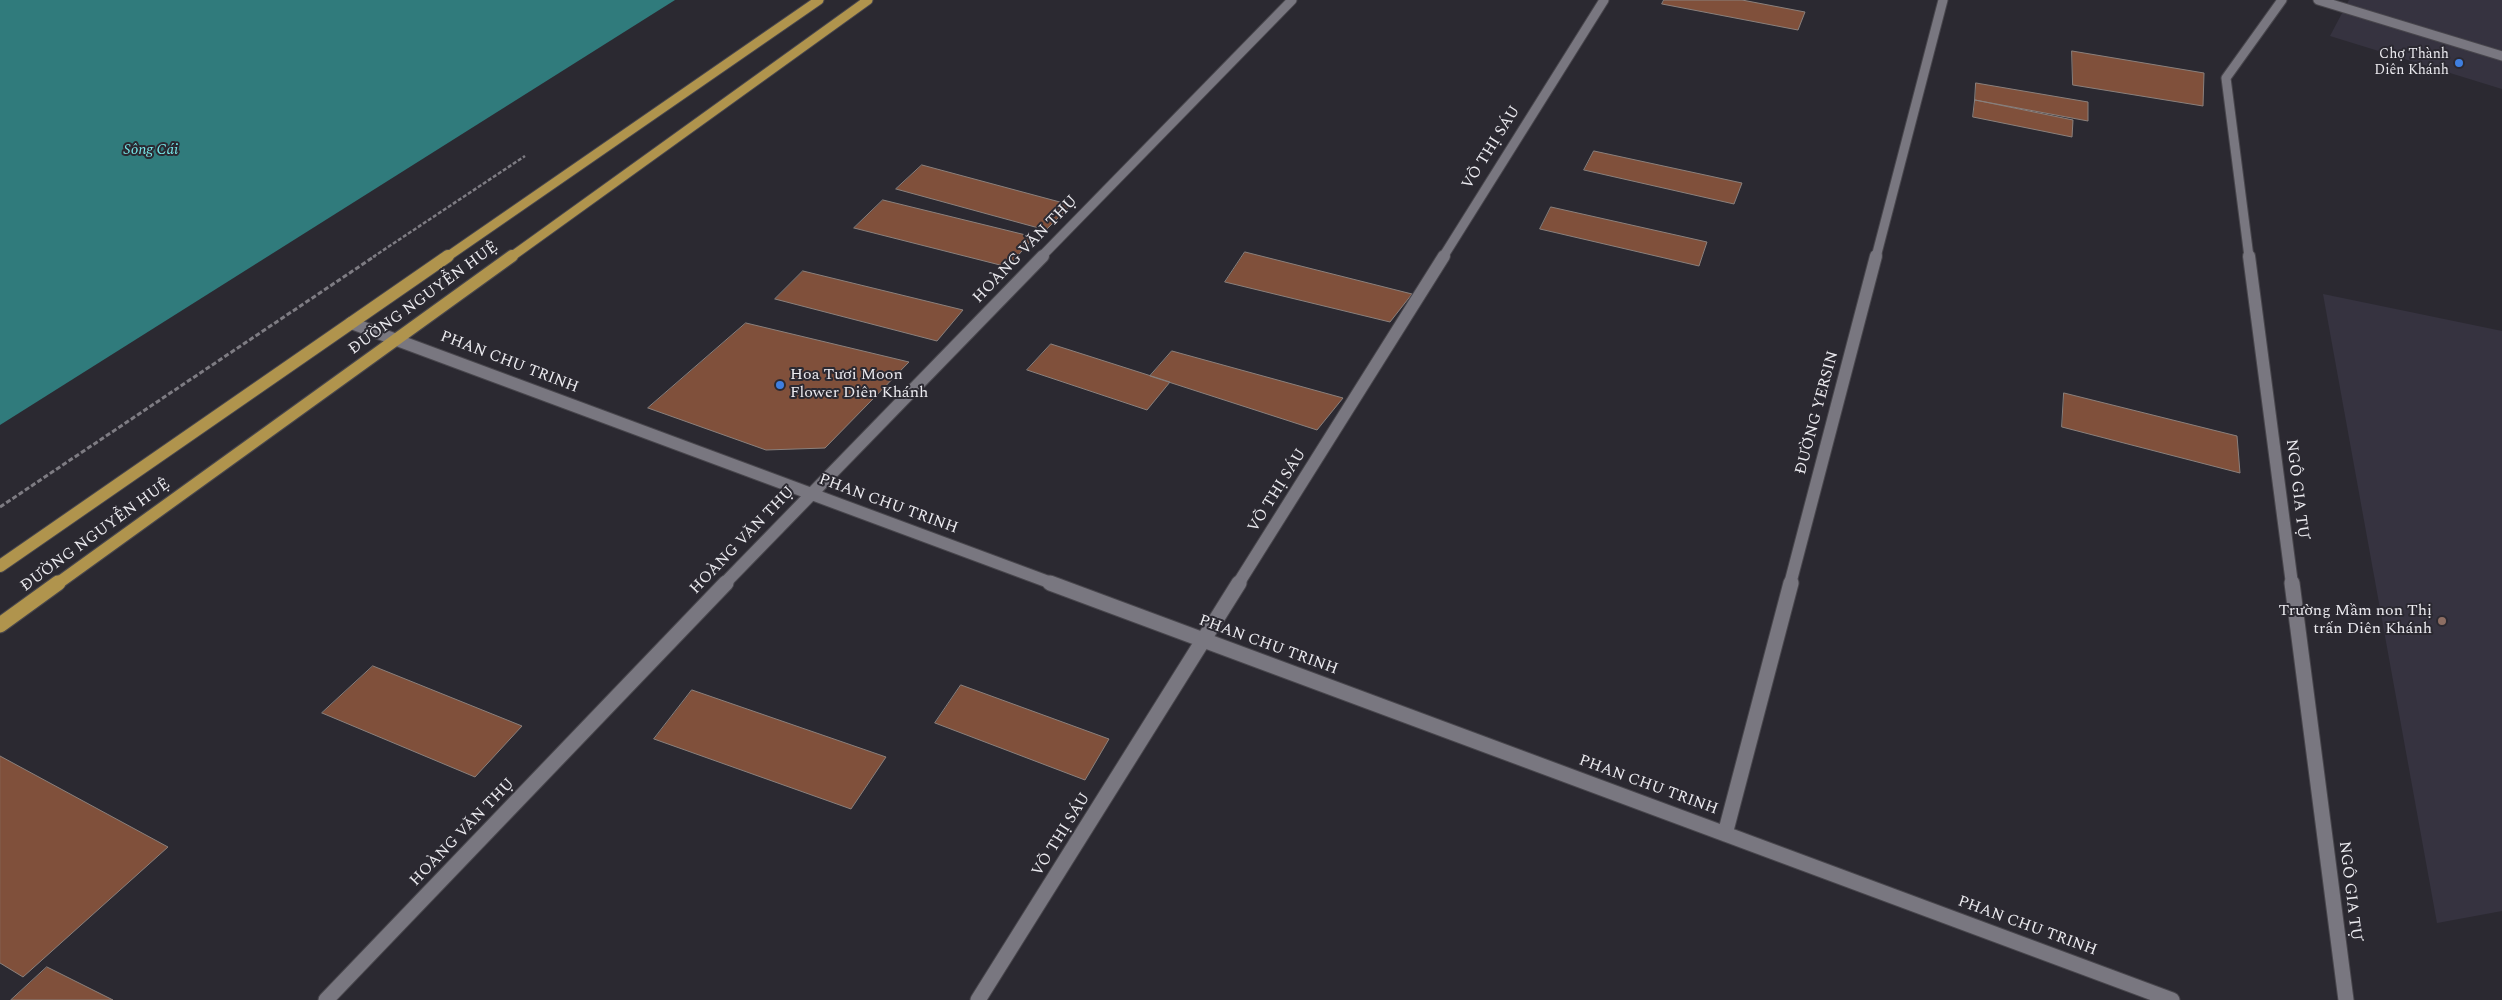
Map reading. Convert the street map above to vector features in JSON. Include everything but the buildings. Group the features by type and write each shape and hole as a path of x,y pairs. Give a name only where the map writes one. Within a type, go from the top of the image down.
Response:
{"main road":[{"name":"ĐƯỜNG NGUYỄN HUỆ","path":"0,566 818,0"},
{"name":"ĐƯỜNG NGUYỄN HUỆ","path":"0,625 868,0"}],"street":[{"name":"HOÀNG VĂN THỤ","path":"326,1000 810,494 1292,0"},
{"name":"VÕ THỊ SÁU","path":"978,1000 1604,0"},
{"name":"ĐƯỜNG YERSIN","path":"1725,834 1943,0"},
{"name":"NGÔ GIA TỰ","path":"2282,0 2226,78 2346,1000"},
{"path":"2318,0 2502,56"},
{"name":"PHAN CHU TRINH","path":"351,323 2172,1000"}],"path":[{"path":"0,507 528,154"}],"shaded area":[{"name":"Chợ Thành Diên Khánh","path":"2349,0 2502,0 2502,89 2330,36"},
{"name":"Trường Mầm non Thị trấn Diên Khánh","path":"2323,294 2502,331 2502,911 2437,923"}],"water":[{"name":"Sông Cái","path":"0,0 675,0 0,425"}],"place":[{"name":"Chợ Thành Diên Khánh","path":"2459,63"},
{"name":"Hoa Tươi Moon Flower Diên Khánh","path":"780,385"},
{"name":"Trường Mầm non Thị trấn Diên Khánh","path":"2442,621"}]}
